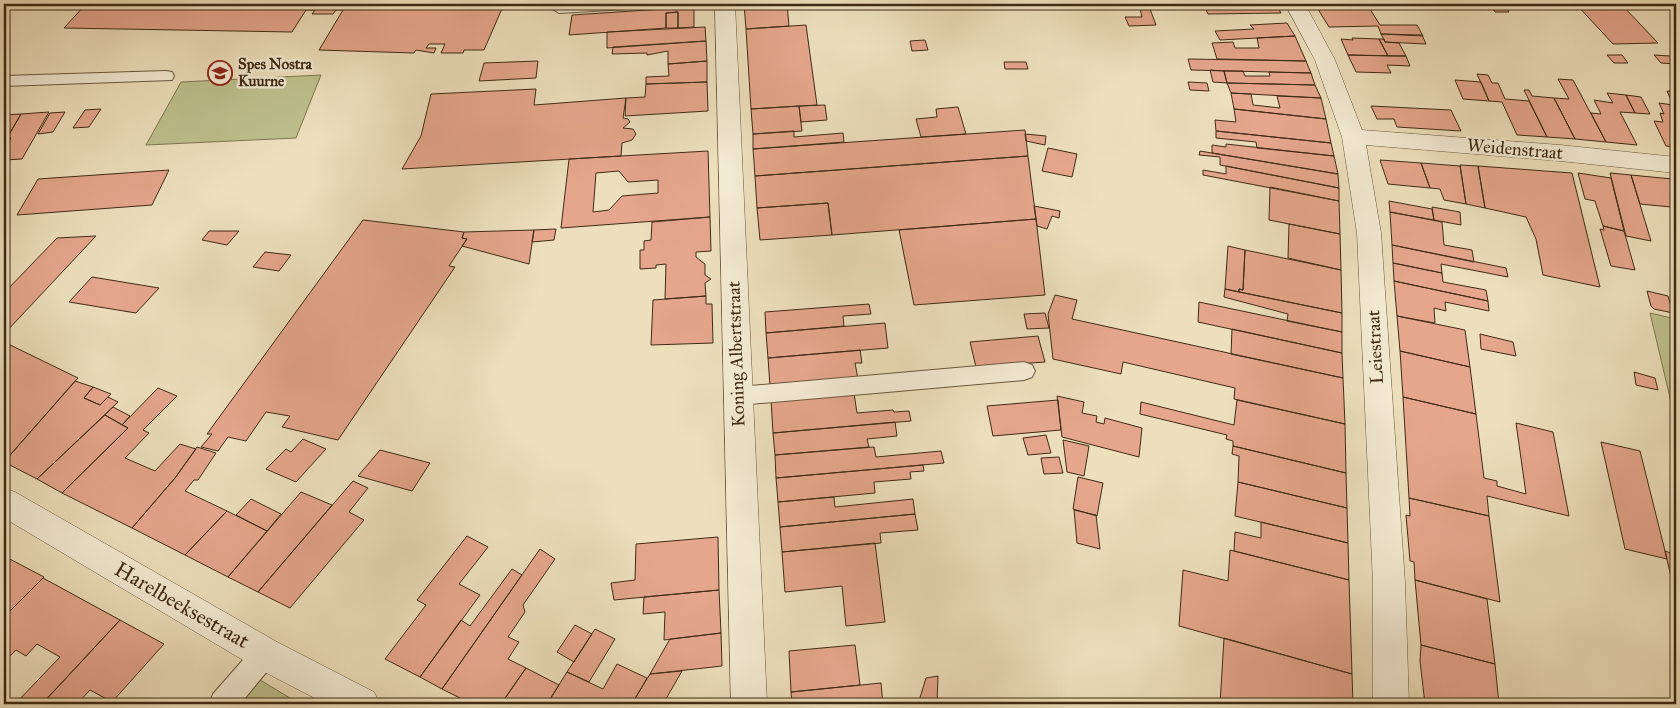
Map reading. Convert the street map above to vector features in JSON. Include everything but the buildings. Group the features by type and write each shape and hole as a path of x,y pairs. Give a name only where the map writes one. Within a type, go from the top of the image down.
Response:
{"street":[{"name":"Koning Albertstraat","path":"725,4 748,704"},
{"name":"Leiestraat","path":"1295,4 1325,60 1353,137 1369,233 1389,583 1391,704"},
{"name":"Weidenstraat","path":"1353,137 1560,153 1676,165"},
{"name":"Harelbeeksestraat","path":"4,502 265,654 362,704"}],"lane":[{"path":"559,8 627,4"},
{"path":"4,81 166,76"},
{"path":"738,396 1024,371"},
{"path":"223,704 265,654"}],"green space":[{"path":"321,75 296,138 146,145 181,82"},
{"path":"1650,313 1676,319 1676,423"},
{"path":"240,668 300,704 211,704"}],"place":[{"name":"Spes Nostra Kuurne","path":"220,73"}]}
